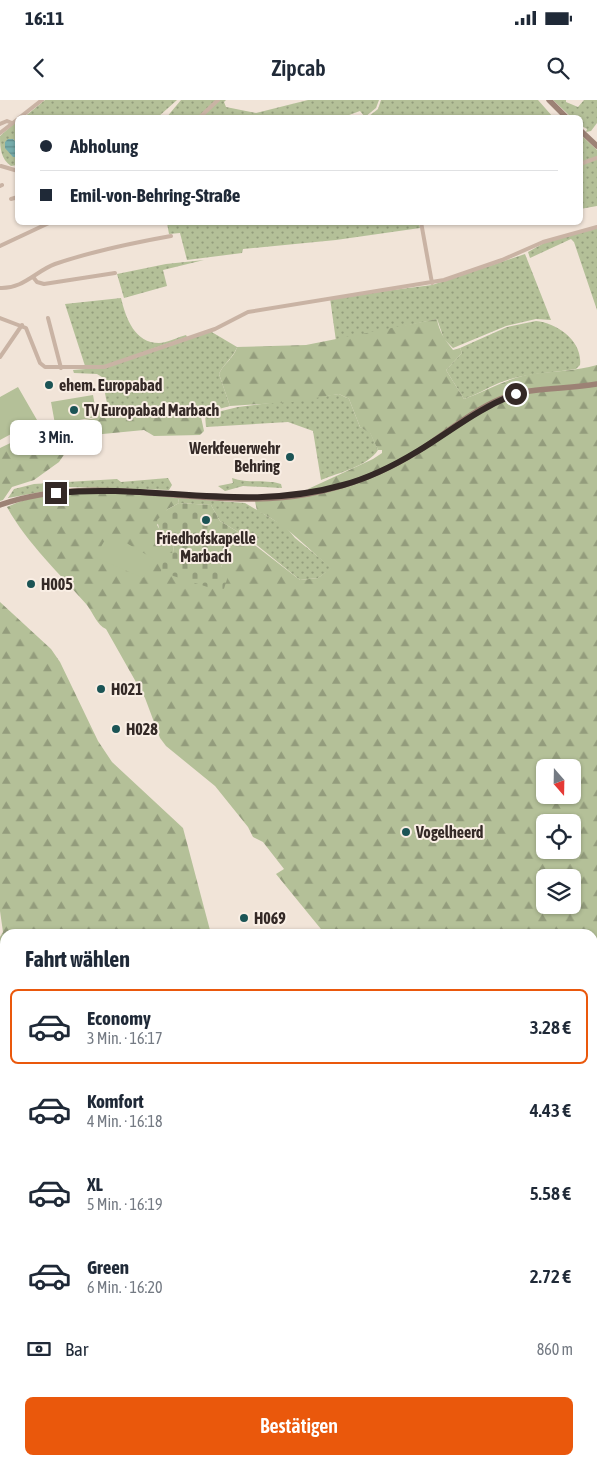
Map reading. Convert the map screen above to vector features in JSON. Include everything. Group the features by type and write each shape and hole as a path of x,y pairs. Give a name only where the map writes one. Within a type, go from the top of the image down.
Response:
{"main road":[{"path":"549,100 564,115"},
{"path":"583,133 597,146"},
{"path":"0,505 39,495 70,491 270,499 324,490 364,478 387,468 418,451 480,410 502,398 542,389 597,384"}],"street":[{"path":"22,115 42,100"},
{"path":"202,115 218,100"},
{"path":"0,133 15,120"},
{"path":"0,124 7,121 12,123"},
{"path":"583,163 597,158"},
{"path":"0,166 15,170"},
{"path":"11,199 15,198"},
{"path":"0,246 45,225"},
{"path":"422,225 432,283"},
{"path":"0,318 22,325 32,339 40,363 45,367 104,366 215,329 248,312 432,283 479,268 542,242 597,227"},
{"path":"0,288 13,287 54,264 92,253 171,236"},
{"path":"33,277 41,284 115,273"},
{"path":"48,318 61,368"},
{"path":"0,357 22,325"}],"green space":[{"path":"45,100 177,100 160,115 27,115"},
{"path":"181,100 226,100 224,102 226,107 256,113 308,100 379,100 376,108 367,115 363,115 360,111 349,115 168,115"},
{"path":"381,100 538,100 551,115 370,115 378,109"},
{"path":"553,100 566,100 566,102 578,107 584,100 597,100 597,123 591,131 586,132 587,129 583,127 583,115 569,115"},
{"path":"15,123 15,141 13,139 5,142 15,157 15,165 11,166 5,160 0,145 0,136"},
{"path":"583,137 597,150 597,157 583,162"},
{"path":"597,159 597,206 583,208 583,164"},
{"path":"167,225 420,225 420,228 336,240 243,249 242,253 187,260 180,233 169,234"},
{"path":"597,228 597,310 574,242 571,239 530,258 528,252 544,243"},
{"path":"525,254 551,320 536,319 506,326 453,348 444,339 437,319 336,341 330,298 432,285"},
{"path":"204,260 163,270 167,286 124,298 117,274 166,264"},
{"path":"121,298 129,321 144,339 159,343 186,335 187,337 145,351 210,331 237,347 219,374 230,406 204,413 201,417 192,415 138,419 116,416 110,411 102,377 97,374 74,373 73,370 86,369 65,304"},
{"path":"437,319 441,332 453,350 460,348 462,353 446,370 464,399 523,376 581,369 597,365 597,929 321,929 276,874 284,869 263,842 253,837 248,827 215,786 166,746 160,738 145,698 106,629 100,625 87,605 44,558 15,520 7,507 48,495 70,492 114,492 178,498 179,503 168,509 157,525 164,537 174,544 173,553 221,567 238,532 300,580 318,578 331,568 277,522 257,511 255,501 311,494 308,489 373,459 382,453 382,450 378,450 370,433 360,427 349,399 339,394 292,402 230,406 219,374 237,347 306,345"},
{"path":"536,321 544,322 560,329 573,341 580,356 580,365 576,369 527,375 508,380 464,399 446,370 462,353 460,348 507,327"},
{"path":"18,387 37,420 0,440 0,397"},
{"path":"339,394 349,399 360,427 370,432 378,450 360,465 321,480 313,431 288,422 206,427 205,415 238,407"},
{"name":"TV Europabad Marbach","path":"93,395 97,417 55,424 51,402"},
{"path":"107,402 110,413 117,418 195,415 201,417 204,431 200,435 154,436 144,430 82,436 72,443 59,462 34,480 12,487 3,500 0,501 0,448 46,426 97,418 101,403"},
{"path":"168,478 172,485 169,490 68,487 8,498 14,489 34,484 117,479 121,482"},
{"path":"232,478 244,481 281,484 282,488 243,486 225,491 218,486 233,483"},
{"path":"178,498 245,503 286,527 295,538 332,568 318,578 300,580 248,538 220,521 211,505 179,503"},
{"path":"179,503 211,505 220,521 238,532 221,567 228,576 223,592 161,572 164,553 173,553 174,544 160,532 157,520 168,509"},
{"path":"109,533 154,559 143,578 95,557"},
{"path":"0,602 51,649 60,662 98,741 112,762 183,828 210,929 3,929 0,911"}],"water":[{"path":"8,139 15,141 15,157 5,148 5,142"}],"place":[{"name":"ehem. Europabad","path":"49,385"},
{"name":"TV Europabad Marbach","path":"74,410"},
{"name":"Werkfeuerwehr Behring","path":"290,457"},
{"name":"Friedhofskapelle Marbach","path":"206,520"},
{"name":"H005","path":"31,584"},
{"name":"H021","path":"101,689"},
{"name":"H028","path":"116,729"},
{"name":"Vogelheerd","path":"406,832"},
{"name":"H069","path":"244,918"}],"route":[{"path":"56,493 70,491 125,492 246,499 270,499 308,494 344,485 387,468 418,451 490,404 516,394"}]}
